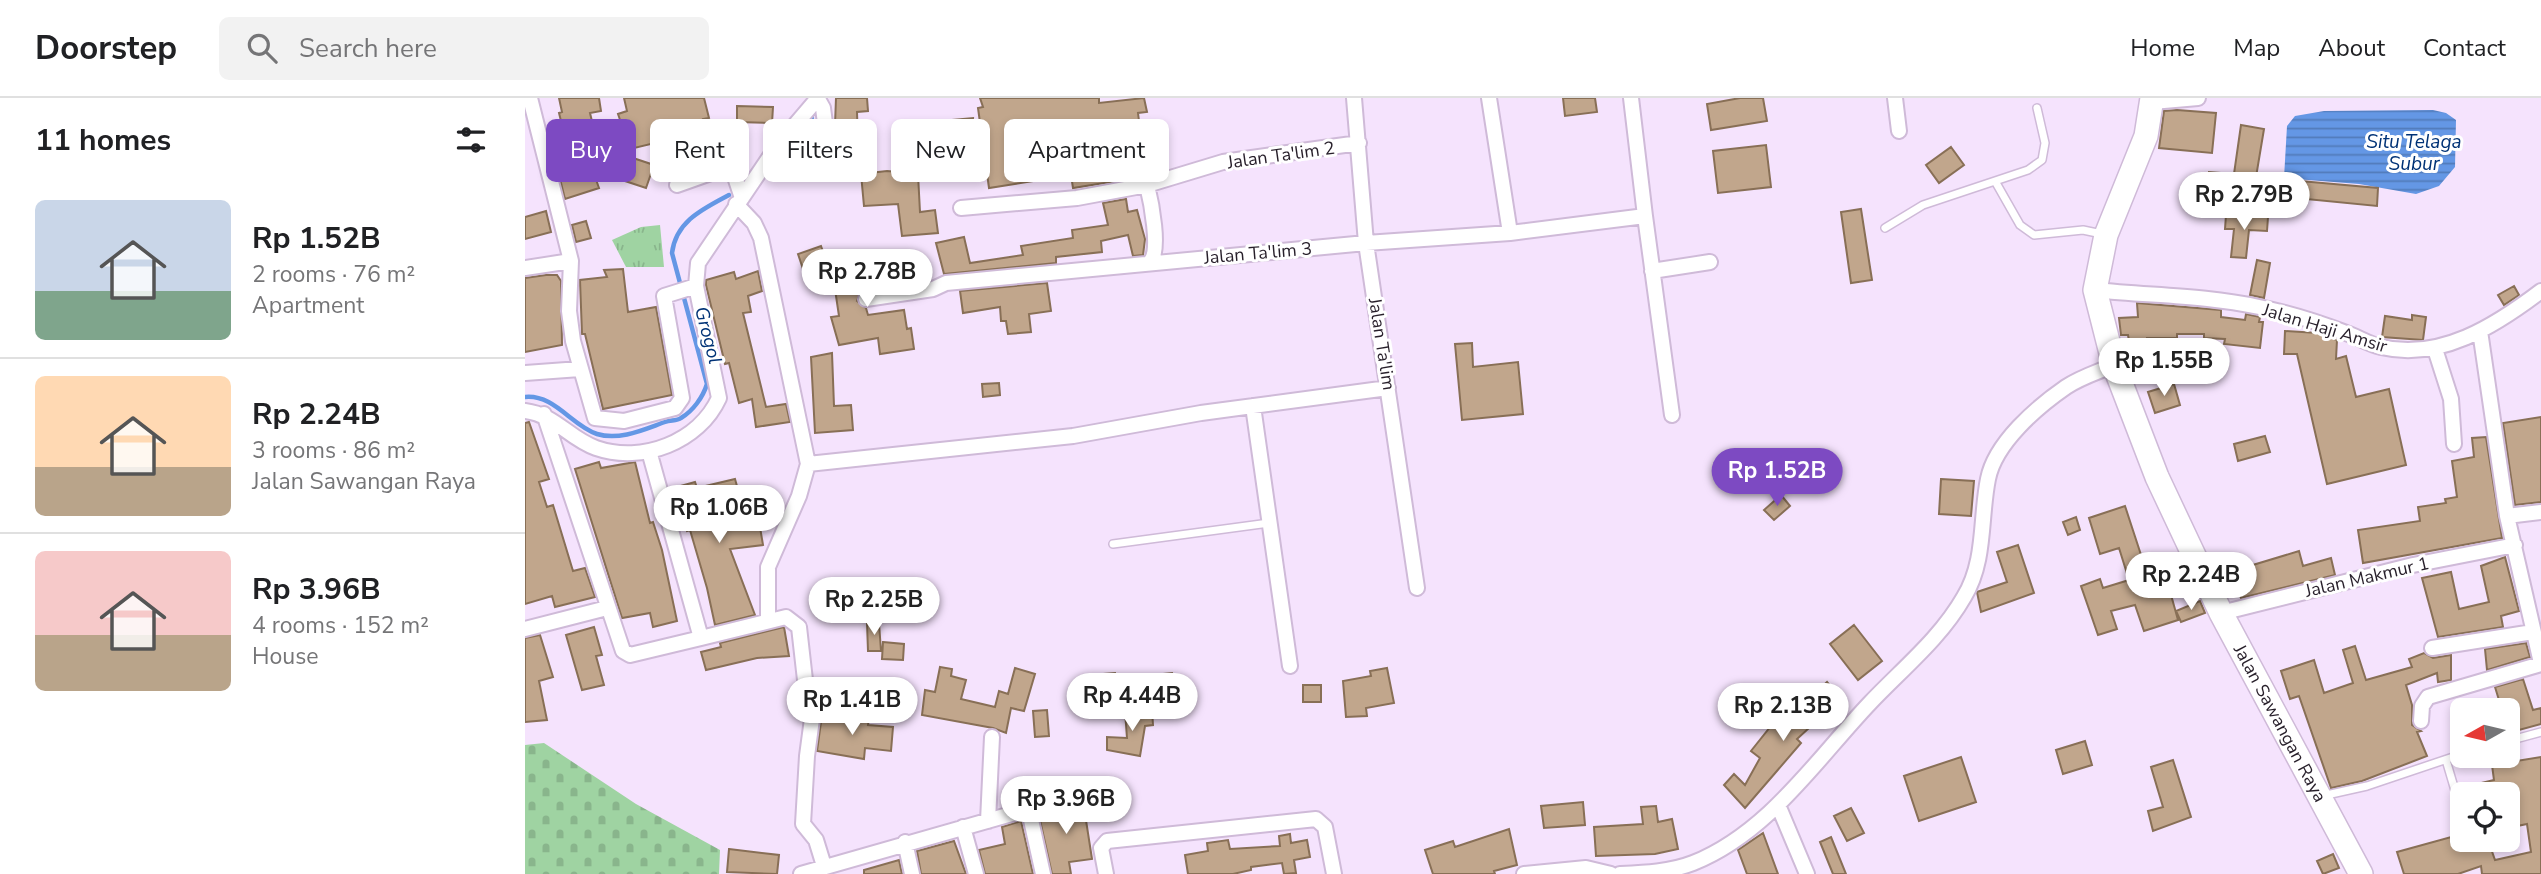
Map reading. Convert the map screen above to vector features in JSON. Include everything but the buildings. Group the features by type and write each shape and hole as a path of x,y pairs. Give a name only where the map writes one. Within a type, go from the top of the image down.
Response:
{"highway":[{"name":"Jalan Sawangan Raya","path":"2152,100 2146,136 2106,235 2095,290 2114,365 2157,477 2221,612 2361,874"}],"street":[{"path":"530,98 571,261 569,311 580,369 595,418 624,421 675,408 682,397 664,296 693,286"},
{"name":"Jalan Ta'lim","path":"1354,98 1366,243 1416,588"},
{"path":"1489,98 1510,233"},
{"path":"1631,98 1644,216 1672,415"},
{"path":"1895,98 1899,131"},
{"path":"2152,100 2198,98"},
{"path":"525,411 544,414 597,448 620,452 649,451 687,436 712,413 719,398 693,286 698,263 739,201 798,122 818,100 825,119"},
{"name":"Jalan Ta'lim 2","path":"961,208 1077,198 1147,184 1246,158 1294,154 1359,143"},
{"path":"677,185 725,168 734,174 739,201 761,238 808,464 799,496 768,567 768,621"},
{"path":"1147,184 1153,219 1155,257 1150,262"},
{"name":"Jalan Ta'lim 3","path":"866,299 933,289 946,283 1150,262 1510,233 1644,216"},
{"path":"895,258 901,293"},
{"path":"525,268 571,261"},
{"path":"1652,271 1710,262"},
{"name":"Jalan Haji Amsir","path":"2095,290 2183,295 2231,301 2287,313 2379,346 2406,350 2435,349 2480,331 2541,291"},
{"path":"2421,721 2423,706 2428,697 2541,663 2507,516 2480,331"},
{"path":"2435,349 2451,398 2454,444"},
{"path":"1620,874 1696,868 1778,805 1867,706 1910,666 1965,597 1975,577 1988,476 1997,455 2022,426 2066,387 2114,365"},
{"path":"525,373 580,369"},
{"path":"808,464 1073,436 1253,406 1388,388"},
{"path":"1253,406 1290,666"},
{"path":"544,414 623,651 628,654 786,617 799,627 805,680 814,704 803,817 805,828 816,840 824,866"},
{"path":"649,451 701,638"},
{"path":"2507,516 2541,512"},
{"name":"Jalan Makmur 1","path":"2221,612 2413,565 2515,545"},
{"path":"525,629 607,608"},
{"path":"2433,648 2533,632"},
{"path":"814,704 884,709"},
{"path":"988,821 992,737"},
{"path":"1778,805 1807,874"},
{"path":"801,874 824,866 842,868 905,842 1014,812 1028,813 1043,874"},
{"path":"1106,874 1101,848 1107,841 1316,819 1325,827 1334,874"},
{"path":"963,827 977,874"},
{"path":"905,842 912,874"},
{"path":"1524,874 1586,868 1611,874"}],"lane":[{"path":"1885,228 1923,205 2028,170 2042,160 2045,143 2037,108"},
{"path":"1996,181 2020,225 2033,235 2083,230 2106,235"},
{"path":"1113,544 1269,523"},
{"path":"2520,738 2541,733"},
{"path":"2321,797 2450,759"},
{"path":"2446,761 2452,782"}],"green space":[{"path":"660,225 664,267 626,267 612,240 641,227"},
{"path":"544,743 636,804 720,850 719,874 525,874 525,745"}],"water":[{"name":"Situ Telaga Subur","path":"2433,110 2446,113 2456,120 2455,167 2439,186 2416,194 2359,184 2284,178 2287,126 2295,116 2324,111"}],"waterway":[{"name":"Grogol","path":"811,113 812,119"},
{"name":"Grogol","path":"525,397 545,400 588,430 606,436 632,433 679,419 690,412 707,384 672,253 679,232 685,224 729,195"}]}
